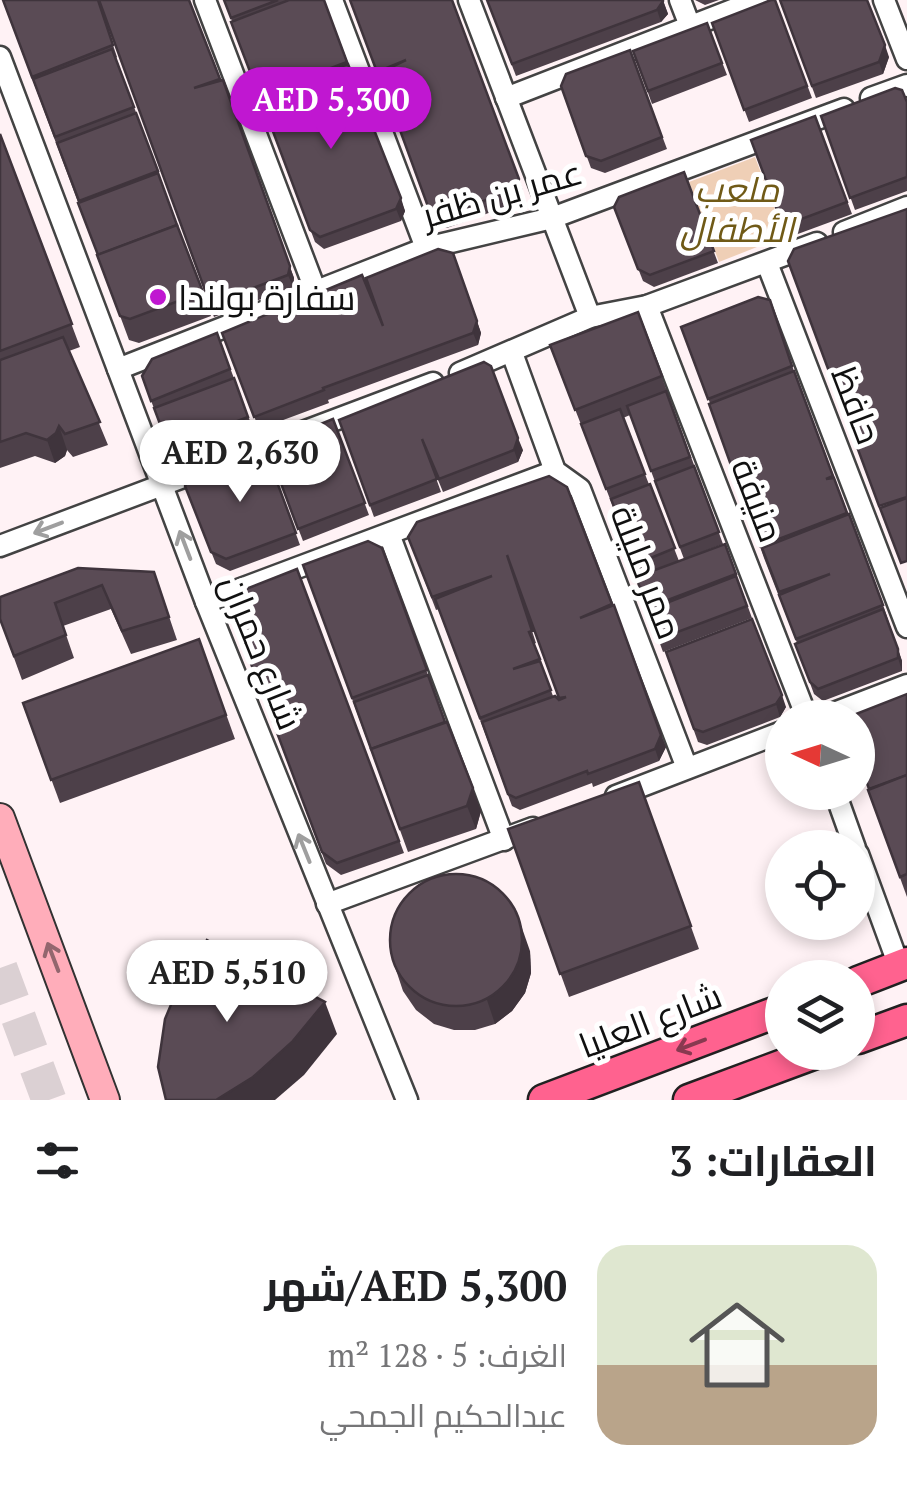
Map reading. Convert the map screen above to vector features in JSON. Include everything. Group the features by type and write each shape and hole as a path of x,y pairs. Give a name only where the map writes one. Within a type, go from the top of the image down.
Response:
{"main road":[{"path":"0,818 110,1100"},
{"path":"875,976 903,965"},
{"name":"شارع العليا","path":"544,1100 765,1016"},
{"path":"875,1032 907,1020"},
{"path":"690,1100 770,1070"}],"street":[{"path":"204,0 316,292"},
{"path":"332,0 426,248"},
{"path":"469,0 590,317"},
{"path":"680,0 690,26"},
{"path":"506,98 758,0"},
{"path":"884,0 907,58"},
{"name":"شارع حمران","path":"0,57 206,602 407,1100"},
{"name":"عمر بن ظفر","path":"118,370 426,248 552,218 907,85"},
{"path":"0,546 512,353 590,317 647,306 907,207"},
{"name":"حافظ","path":"767,263 907,627"},
{"name":"منيفة","path":"647,306 800,700"},
{"name":"ممر مليلة","path":"512,353 555,470 580,489 686,768"},
{"path":"206,602 555,470"},
{"path":"389,534 504,840"},
{"path":"868,700 907,685"},
{"path":"595,804 765,738"},
{"path":"327,904 559,818"},
{"path":"875,901 903,965"},
{"path":"885,928 907,920"}],"green space":[{"name":"ملعب الأطفال","path":"755,157 785,236 719,262 689,182"}],"building":[{"path":"3,0 98,0 113,45 32,77"},
{"path":"99,0 189,0 220,79 194,88 223,80 290,266 288,275 210,304"},
{"path":"224,0 278,0 231,18"},
{"path":"289,0 324,0 347,62 259,95 231,22"},
{"path":"350,0 452,0 519,179 514,190 442,216 430,212 379,73 406,60 377,72"},
{"path":"487,0 663,1 657,10 512,64"},
{"path":"775,0 807,86 744,110 712,23"},
{"path":"780,0 867,0 885,45 879,62 812,86"},
{"path":"707,23 722,63 648,91 633,51"},
{"path":"112,49 134,107 55,137 33,79"},
{"path":"630,50 662,137 601,161 586,156 561,86 566,74"},
{"path":"348,64 401,198 396,209 320,237 310,230 260,97"},
{"path":"895,88 902,90 907,102 907,177 850,198 821,116"},
{"path":"136,113 158,171 79,201 57,143"},
{"path":"815,116 847,202 783,226 751,140"},
{"path":"0,134 72,324 0,351"},
{"path":"684,172 714,251 650,275 638,269 614,207 619,197"},
{"path":"158,173 177,225 98,255 78,203"},
{"path":"907,209 907,497 879,506 788,261 794,249"},
{"name":"سفارة بولندا","path":"177,225 203,292 130,319 120,316 97,255"},
{"path":"438,249 453,253 477,321 473,333 254,417 222,333 362,275 383,326 366,278"},
{"path":"758,297 770,300 792,366 708,399 681,327"},
{"path":"638,312 662,376 575,410 550,345"},
{"path":"217,333 230,369 151,401 142,376 152,359"},
{"path":"63,337 100,422 65,434 59,426 47,440 26,433 0,442 0,360"},
{"path":"484,362 491,366 518,438 514,450 439,479 422,439 437,479 370,505 339,420"},
{"path":"794,371 833,476 826,479 834,478 847,513 760,546 709,404"},
{"path":"234,378 248,417 177,444 166,440 154,408"},
{"path":"666,391 690,457 651,471 627,406"},
{"path":"620,409 645,474 606,489 581,424"},
{"path":"333,419 365,503 298,529 267,446"},
{"path":"264,447 296,533 226,559 211,552 185,486 192,474"},
{"path":"694,466 719,532 680,547 655,481"},
{"path":"549,476 567,487 612,604 580,618 614,605 661,735 655,749 516,798 508,794 482,722 555,696 559,700 566,697 559,698 507,555 540,659 513,669 540,661 551,690 480,718 435,599 492,576 432,597 408,537 417,522"},
{"path":"650,484 675,548 636,564 611,499"},
{"path":"907,498 907,561 901,563 880,508"},
{"path":"849,514 883,605 796,639 779,595 830,574 779,592 762,548"},
{"path":"368,541 382,548 427,670 352,698 303,565"},
{"path":"725,544 736,574 647,608 636,577"},
{"path":"78,568 154,572 169,617 122,631 102,585 55,603 66,635 14,656 0,619 0,597"},
{"path":"297,569 399,841 337,863 322,852 227,600 228,596"},
{"path":"736,576 747,606 659,639 648,610"},
{"path":"883,609 898,658 818,689 810,682 795,644"},
{"path":"752,619 782,695 779,700 765,700 765,708 703,732 694,729 666,652"},
{"path":"199,639 226,715 51,780 23,703"},
{"path":"428,675 445,722 371,749 354,702"},
{"path":"907,694 907,775 875,787 875,707"},
{"path":"447,722 473,788 467,806 400,829 371,749"},
{"path":"907,775 907,874 900,877 875,809 875,787"},
{"path":"639,782 691,926 560,974 508,829"},
{"path":"456,874 481,879 503,893 517,915 522,940 517,965 503,987 481,1001 456,1006 431,1001 409,987 395,965 390,940 395,915 409,893 431,879"},
{"path":"207,940 325,1002 292,1042 253,1077 216,1100 166,1100 158,1067 165,1019 183,976"}],"tunnel":[{"path":"0,968 49,1100"}],"place":[{"name":"سفارة بولندا","path":"158,297"}]}
